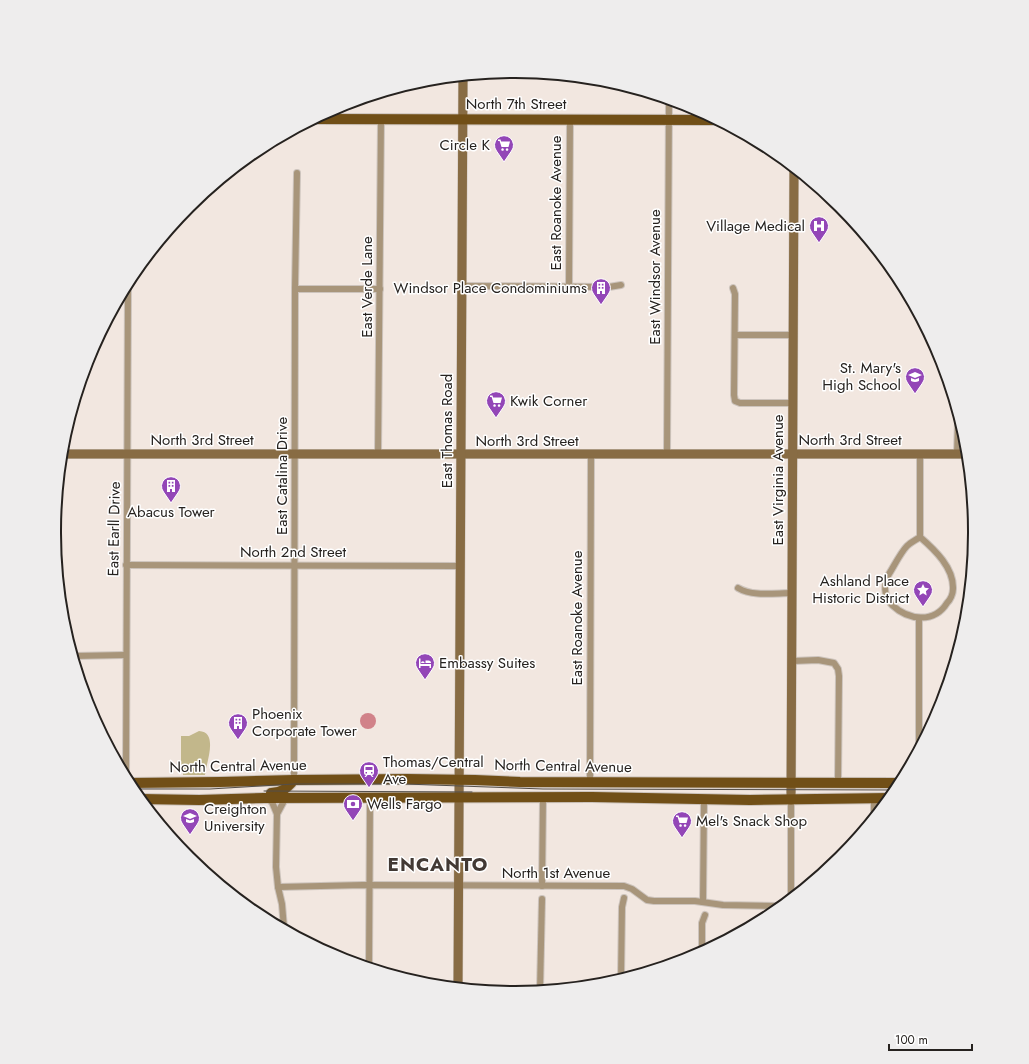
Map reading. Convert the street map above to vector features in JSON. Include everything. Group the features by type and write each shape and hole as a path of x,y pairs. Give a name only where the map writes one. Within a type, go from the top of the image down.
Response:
{"main road":[{"name":"North 7th Street","path":"329,118 704,120"},
{"name":"North Central Avenue","path":"136,783 294,780 590,782 791,791 882,798"},
{"path":"244,798 253,794 278,793 283,791 294,780"},
{"name":"North Central Avenue","path":"148,799 199,800 288,797 644,798 704,800 791,791 838,783 893,783"}],"street":[{"name":"East Thomas Road","path":"458,982 463,81"},
{"name":"East Windsor Avenue","path":"667,454 669,106"},
{"name":"East Verde Lane","path":"378,455 381,119"},
{"name":"East Roanoke Avenue","path":"569,287 570,119"},
{"name":"East Catalina Drive","path":"294,780 295,289 297,174"},
{"name":"East Virginia Avenue","path":"791,791 794,174"},
{"path":"461,286 612,287 621,284"},
{"path":"733,288 735,401 740,403 792,403"},
{"path":"295,289 380,289"},
{"name":"East Earll Drive","path":"126,766 125,655 128,455 128,295"},
{"path":"734,335 793,335"},
{"path":"957,454 958,437"},
{"name":"North 3rd Street","path":"68,454 961,454"},
{"path":"920,454 920,537 937,553 943,561 952,577 954,591 949,601 940,611 930,616 919,618 908,616 898,611 888,602 884,591 886,580 907,546 920,537"},
{"name":"East Roanoke Avenue","path":"590,782 591,455"},
{"name":"North 2nd Street","path":"126,565 460,566"},
{"path":"738,588 752,593 792,593"},
{"path":"919,618 919,737"},
{"path":"78,656 125,655"},
{"path":"792,661 827,661 834,663 838,669 838,783"},
{"path":"791,791 791,892"},
{"path":"277,814 288,797"},
{"path":"264,798 272,802 277,814 276,867 284,922"},
{"path":"369,961 370,798"},
{"path":"542,886 543,798"},
{"path":"874,798 874,808"},
{"path":"703,902 704,800"},
{"name":"North 1st Avenue","path":"278,887 370,885 624,886 632,889 648,900 703,902 723,905 771,906"},
{"path":"621,973 622,907 624,898"},
{"path":"540,985 542,899"},
{"path":"702,945 702,923 705,915"}],"shaded area":[{"path":"368,713 375,718 376,721 371,728 368,729 361,724 360,721 365,714"},
{"path":"199,731 205,733 209,737 210,742 205,775 183,775 183,772 181,772 181,736 189,736"}],"tram line":[{"path":"141,789 210,789 294,784 405,784 543,789 888,790"},
{"path":"264,791 472,792"}],"place":[{"name":"Circle K","path":"504,162"},
{"name":"Village Medical","path":"819,243"},
{"name":"Windsor Place Condominiums","path":"601,305"},
{"name":"St. Mary's High School","path":"915,394"},
{"name":"Kwik Corner","path":"496,418"},
{"name":"Abacus Tower","path":"171,503"},
{"name":"Ashland Place Historic District","path":"923,607"},
{"name":"Embassy Suites","path":"425,680"},
{"name":"Phoenix Corporate Tower","path":"238,740"},
{"name":"Thomas/Central Ave","path":"369,788"},
{"name":"Wells Fargo","path":"353,821"},
{"name":"Creighton University","path":"190,835"},
{"name":"Mel's Snack Shop","path":"682,838"}],"district":[{"name":"ENCANTO","path":"438,864"}]}
